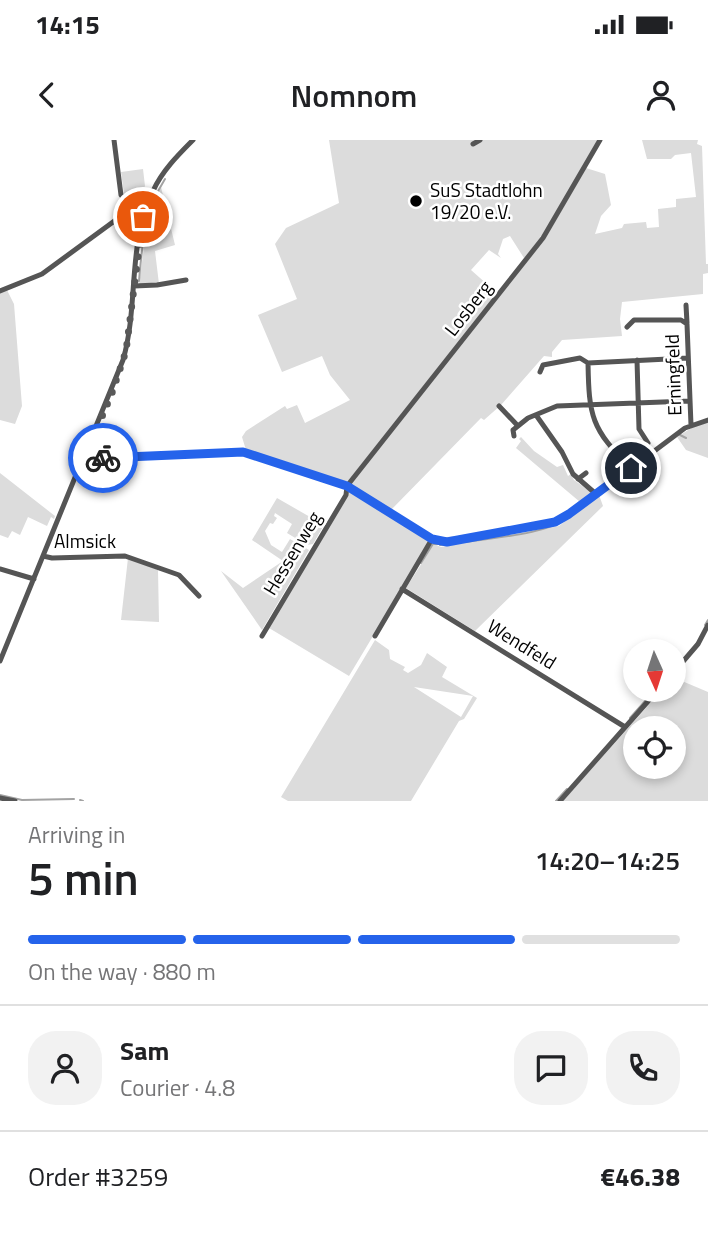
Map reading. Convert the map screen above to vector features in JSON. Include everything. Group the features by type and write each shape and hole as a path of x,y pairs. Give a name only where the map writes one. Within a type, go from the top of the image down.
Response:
{"street":[{"path":"114,140 121,195 128,202 147,205"},
{"path":"0,661 112,393 126,351 138,248 147,205 163,174 193,140"},
{"path":"473,144 481,140"},
{"name":"Losberg","path":"347,486 543,238 600,140"},
{"path":"0,291 42,274 134,204"},
{"path":"134,286 186,280"},
{"name":"Erningfeld","path":"687,305 691,425"},
{"path":"627,327 634,320 686,322"},
{"path":"540,372 543,365 580,358 588,363 688,358"},
{"path":"636,360 639,431 648,443"},
{"path":"588,363 589,404 593,418 604,438 631,468"},
{"path":"514,436 513,430 518,426 557,406 689,401"},
{"path":"499,406 518,426"},
{"path":"536,415 578,479 596,494"},
{"path":"85,457 243,452 347,486 432,539 447,542 547,524 564,518 691,425 708,420"},
{"path":"558,445 566,441"},
{"path":"578,479 586,472"},
{"name":"Hessenweg","path":"262,636 346,495 347,486"},
{"path":"375,636 432,539"},
{"name":"Almsick","path":"43,556 125,556 179,575 200,596"},
{"path":"0,569 34,579"},
{"name":"Wendfeld","path":"402,589 623,726"},
{"path":"686,658 708,625"},
{"path":"635,716 647,702"},
{"path":"560,801 623,729"},
{"path":"0,798 15,801"}],"shaded area":[{"path":"329,140 478,140 473,144 483,140 598,140 543,235 524,258 510,236 503,239 498,254 501,258 489,250 471,270 497,293 345,482 246,450 242,437 246,431 285,406 287,409 297,405 305,423 350,400 330,375 322,356 282,372 258,315 297,299 275,244 286,228 339,203"},
{"path":"642,140 698,140 697,144 702,146 708,264 708,273 703,274 703,294 622,302 622,336 562,340 552,352 552,357 544,356 501,405 484,420 481,418 391,510 352,486 352,482 546,237 586,168 605,174 611,205 601,216 595,234 622,228 624,224 646,222 647,228 659,227 658,209 676,207 676,199 696,197 691,153 675,155 671,159 647,159"},
{"path":"143,169 145,186 139,197 129,199 124,194 121,172"},
{"path":"161,187 175,245 155,251 159,284 139,285 148,217"},
{"path":"7,290 14,304 22,406 15,424 0,420 0,292"},
{"path":"708,422 708,458 686,450 677,437"},
{"path":"521,437 534,451 557,467 563,465 568,476 571,474 574,480 591,492 591,496 563,517 553,521 452,539 436,538 545,521 555,518 580,502 516,448"},
{"path":"0,473 55,516 54,519 51,517 47,526 28,517 20,535 12,531 8,538 0,535"},
{"path":"350,490 430,541 349,676 269,628"},
{"path":"599,495 603,506 475,631 406,588 434,544 441,547 559,526"},
{"path":"277,498 324,525 313,544 307,545 287,533 292,524 275,513 277,518 265,531 271,545 282,552 290,539 309,550 262,630 221,571 243,588 283,561 252,540"},
{"path":"128,558 158,570 159,622 121,620"},
{"path":"375,640 389,650 390,659 405,667 403,670 408,673 421,665 427,653 447,667 442,677 477,698 464,719 459,721 411,801 288,801 281,797","holes":["414,687 473,696 461,717"]},
{"path":"686,683 708,692 708,801 563,801 623,734 623,779 686,779 686,716 639,716 651,702 686,702"}],"waterway":[{"path":"139,281 149,215 165,179"},
{"path":"680,435 686,438"},
{"path":"465,542 533,532 568,518"},
{"path":"421,563 433,544 438,544"},
{"path":"440,545 450,544"},
{"path":"705,625 708,620"},
{"path":"632,716 644,702"},
{"path":"556,801 567,789"},
{"path":"0,795 22,800 74,799"}],"way so far":[{"path":"103,458 85,457 126,351 143,217"}],"place":[{"name":"SuS Stadtlohn 19/20 e.V.","path":"416,201"}],"route":[{"path":"103,458 243,452 347,486 432,539 447,542 555,522 631,468"}]}
